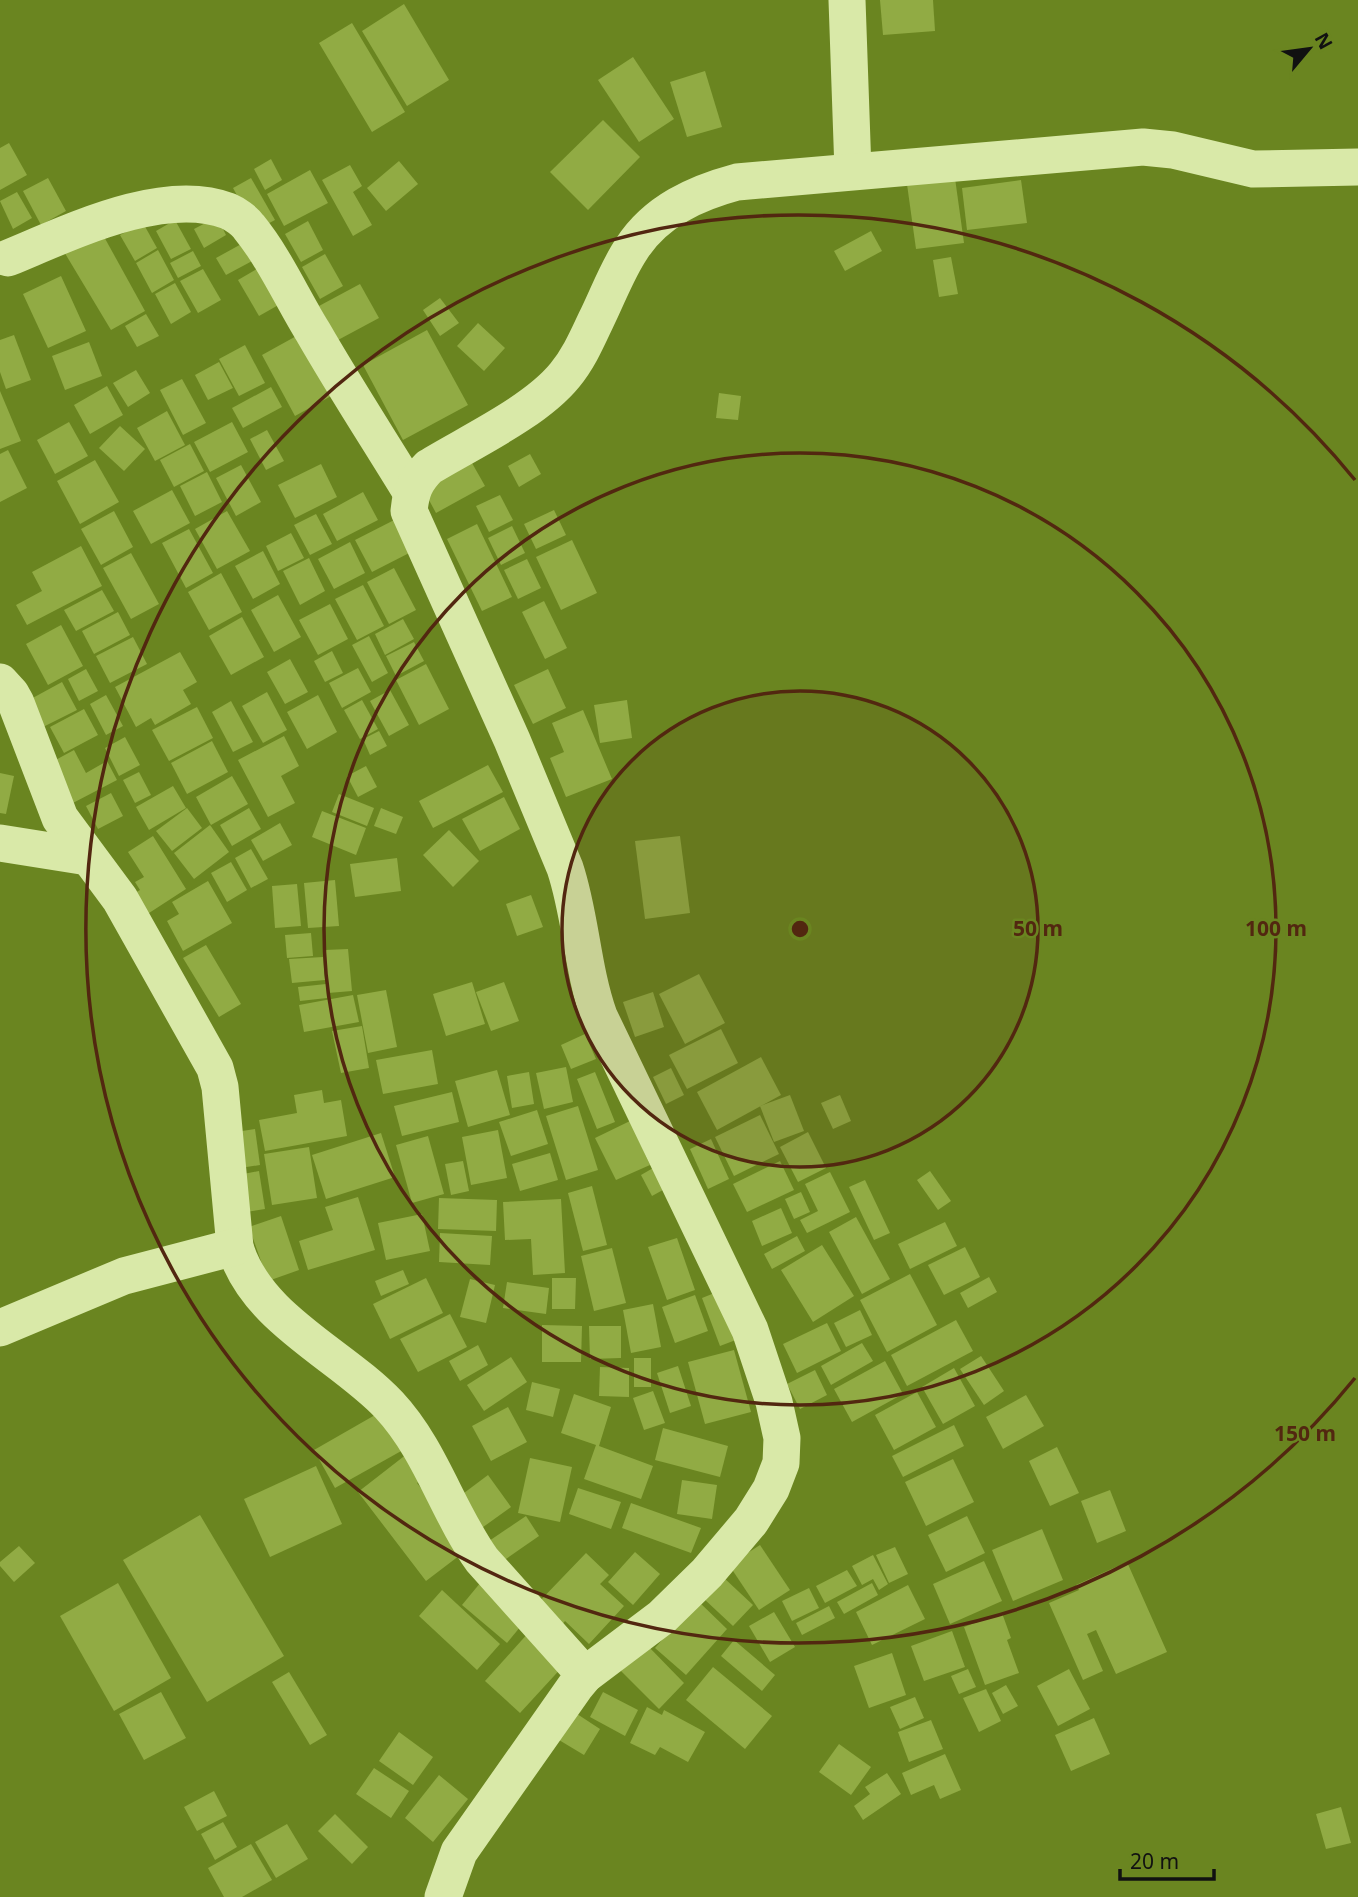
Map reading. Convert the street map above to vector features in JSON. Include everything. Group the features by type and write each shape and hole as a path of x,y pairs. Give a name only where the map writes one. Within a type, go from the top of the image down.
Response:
{"street":[{"path":"847,0 853,171"},
{"path":"443,1897 459,1852 585,1675 662,1617 707,1573 751,1521 771,1489 781,1463 782,1438 774,1402 750,1330 599,1016 589,982 571,885 565,868 512,740 408,511 411,492 417,479 429,467 545,396 564,376 578,358 631,249 646,229 666,212 692,197 737,182 1143,147 1173,150 1252,169 1358,167"},
{"path":"8,258 96,221 149,207 201,205 229,212 247,223 259,239 313,333 411,492"},
{"path":"0,682 16,703 60,818 120,899 215,1068 235,1247 253,1282 274,1308 383,1399 404,1422 433,1470 468,1540 482,1560 585,1675"},
{"path":"0,843 88,857"},
{"path":"0,1328 124,1276 235,1247"}],"building":[{"path":"880,0 933,0 935,31 883,35"},
{"path":"404,4 449,80 407,106 362,31"},
{"path":"352,23 405,112 372,132 319,43"},
{"path":"633,57 674,119 639,142 598,80"},
{"path":"705,71 722,127 687,137 670,82"},
{"path":"603,120 640,157 588,210 550,172"},
{"path":"9,143 27,175 0,190 0,148"},
{"path":"271,159 282,180 265,190 254,169"},
{"path":"399,161 418,184 386,211 367,188"},
{"path":"350,165 362,186 353,192 372,225 353,236 322,180"},
{"path":"310,170 328,203 284,226 267,194"},
{"path":"954,171 964,243 916,249 906,177"},
{"path":"48,178 66,211 41,225 23,191"},
{"path":"251,178 275,220 256,230 233,188"},
{"path":"1021,180 1027,223 967,230 962,188"},
{"path":"17,192 32,218 13,229 0,201"},
{"path":"217,217 226,235 204,248 194,229"},
{"path":"175,220 191,249 171,259 156,231"},
{"path":"308,221 323,250 301,262 285,234"},
{"path":"143,223 157,248 135,261 120,235"},
{"path":"97,224 145,311 111,330 60,245"},
{"path":"871,231 882,251 845,271 834,251"},
{"path":"245,242 254,260 226,275 216,258"},
{"path":"158,250 174,280 152,293 136,263"},
{"path":"193,251 201,266 178,278 170,263"},
{"path":"325,254 343,286 320,299 302,267"},
{"path":"951,257 958,294 939,297 933,260"},
{"path":"267,263 282,303 259,316 238,280"},
{"path":"203,269 221,300 198,313 180,281"},
{"path":"61,276 86,331 48,348 23,294"},
{"path":"175,283 191,312 171,324 155,294"},
{"path":"360,284 379,318 338,340 319,306"},
{"path":"440,298 459,323 440,336 423,310"},
{"path":"146,314 159,336 137,347 125,326"},
{"path":"478,323 505,348 484,371 457,346"},
{"path":"309,329 342,390 295,416 262,355"},
{"path":"427,330 468,405 403,440 363,365"},
{"path":"14,335 31,380 6,389 0,372 0,340"},
{"path":"89,342 102,376 65,390 52,356"},
{"path":"245,345 265,383 239,396 219,359"},
{"path":"219,362 233,388 208,400 195,375"},
{"path":"136,370 150,393 128,407 113,383"},
{"path":"182,379 206,423 183,435 160,390"},
{"path":"107,386 123,415 90,434 74,405"},
{"path":"271,387 282,407 243,428 232,408"},
{"path":"0,391 21,441 0,449"},
{"path":"719,393 741,396 738,420 716,418"},
{"path":"167,411 185,445 155,461 137,428"},
{"path":"69,422 88,456 55,474 37,440"},
{"path":"232,422 248,452 210,472 194,442"},
{"path":"120,426 145,449 124,471 99,448"},
{"path":"267,430 284,461 266,470 250,439"},
{"path":"190,444 204,471 174,487 160,460"},
{"path":"8,450 27,488 0,502 0,454"},
{"path":"530,454 541,474 519,487 508,466"},
{"path":"95,460 119,502 80,524 57,481"},
{"path":"472,463 485,486 436,513 423,489"},
{"path":"321,464 337,497 295,518 278,485"},
{"path":"241,465 261,502 236,516 216,478"},
{"path":"207,472 222,502 195,516 180,486"},
{"path":"172,490 190,523 151,544 133,511"},
{"path":"363,492 378,520 337,541 323,514"},
{"path":"500,495 513,520 489,532 476,506"},
{"path":"554,510 566,535 536,549 524,524"},
{"path":"114,511 133,547 101,565 81,529"},
{"path":"227,511 250,551 217,569 195,529"},
{"path":"316,514 332,544 310,555 294,525"},
{"path":"402,516 419,548 372,572 355,540"},
{"path":"477,524 512,597 482,611 447,539"},
{"path":"512,526 525,553 501,565 488,538"},
{"path":"189,529 213,573 186,588 162,543"},
{"path":"291,533 304,558 278,571 266,546"},
{"path":"572,540 597,593 561,610 536,557"},
{"path":"350,542 365,573 334,589 318,559"},
{"path":"81,546 102,586 27,625 16,605 42,591 32,572"},
{"path":"263,551 280,584 253,599 235,566"},
{"path":"131,553 159,604 131,619 103,568"},
{"path":"309,558 325,591 300,605 283,571"},
{"path":"527,559 541,588 518,599 504,570"},
{"path":"394,568 416,610 389,624 367,582"},
{"path":"221,573 242,612 209,630 188,592"},
{"path":"363,585 384,626 357,640 335,599"},
{"path":"102,590 114,611 76,631 64,610"},
{"path":"278,595 301,637 274,652 251,610"},
{"path":"544,601 567,648 545,659 522,612"},
{"path":"330,604 348,639 318,655 299,620"},
{"path":"118,612 130,635 94,654 82,631"},
{"path":"242,617 264,657 231,675 209,636"},
{"path":"403,619 414,639 385,655 375,634"},
{"path":"61,625 83,666 48,685 26,644"},
{"path":"369,636 388,673 372,682 352,645"},
{"path":"133,637 147,664 110,683 96,656"},
{"path":"414,642 424,661 396,676 386,656"},
{"path":"332,651 343,673 325,682 314,661"},
{"path":"180,652 197,682 183,690 191,704 155,725 151,718 136,727 115,687"},
{"path":"290,659 308,692 285,704 267,672"},
{"path":"426,664 449,709 419,725 396,680"},
{"path":"358,668 371,692 342,708 329,683"},
{"path":"86,669 98,691 79,701 68,679"},
{"path":"548,669 566,708 533,724 514,685"},
{"path":"62,682 77,710 43,727 29,700"},
{"path":"390,690 409,725 389,736 370,701"},
{"path":"267,692 287,730 263,743 242,706"},
{"path":"106,695 123,726 106,735 90,704"},
{"path":"318,695 337,732 307,749 287,712"},
{"path":"362,700 378,729 360,739 344,710"},
{"path":"627,700 632,738 600,743 594,705"},
{"path":"231,701 253,742 233,752 212,712"},
{"path":"197,707 213,738 169,761 152,730"},
{"path":"84,709 98,735 64,753 50,727"},
{"path":"583,710 612,779 566,797 550,758 564,752 552,723"},
{"path":"379,731 387,746 370,755 363,739"},
{"path":"284,736 299,766 281,776 295,803 268,817 238,760"},
{"path":"125,737 140,765 119,776 105,748"},
{"path":"212,741 228,772 187,794 171,763"},
{"path":"74,750 86,773 107,761 117,780 71,804 50,763"},
{"path":"488,765 503,792 433,828 419,801"},
{"path":"366,766 377,787 358,797 347,776"},
{"path":"139,772 151,795 135,803 123,780"},
{"path":"0,773 14,776 6,814 0,813"},
{"path":"232,776 248,804 211,825 196,797"},
{"path":"173,786 186,808 149,830 136,807"},
{"path":"111,793 123,816 98,829 86,806"},
{"path":"339,794 374,808 367,826 332,812"},
{"path":"504,797 520,829 480,851 462,819"},
{"path":"187,808 202,828 172,851 156,831"},
{"path":"249,808 261,829 232,846 220,825"},
{"path":"381,808 403,817 396,834 374,826"},
{"path":"322,811 366,828 356,855 312,837"},
{"path":"280,823 292,845 263,861 251,840"},
{"path":"210,825 229,852 194,879 174,853"},
{"path":"449,830 479,861 453,887 423,855"},
{"path":"153,836 186,889 146,915 133,894 140,890 135,882 144,877 128,852"},
{"path":"680,836 690,913 645,919 635,841"},
{"path":"251,849 268,879 251,888 235,858"},
{"path":"397,858 401,891 355,897 350,864"},
{"path":"231,862 247,890 227,902 211,873"},
{"path":"335,880 339,926 308,928 304,883"},
{"path":"208,881 232,923 183,951 167,921 179,914 172,902"},
{"path":"297,884 301,926 275,928 272,886"},
{"path":"531,895 543,927 517,936 506,904"},
{"path":"311,933 313,956 287,958 285,935"},
{"path":"206,945 241,1004 219,1017 183,958"},
{"path":"348,949 352,991 328,993 325,950"},
{"path":"323,957 325,980 292,983 289,959"},
{"path":"699,974 725,1023 685,1044 659,994"},
{"path":"472,982 485,1024 446,1036 433,994"},
{"path":"504,982 519,1021 491,1031 476,992"},
{"path":"326,984 327,998 300,1001 298,987"},
{"path":"386,990 397,1047 368,1053 357,995"},
{"path":"653,992 664,1027 635,1037 623,1002"},
{"path":"353,995 359,1022 304,1032 299,1005"},
{"path":"362,1026 369,1068 341,1073 332,1031"},
{"path":"721,1029 738,1063 687,1089 669,1055"},
{"path":"585,1034 596,1059 571,1069 561,1045"},
{"path":"432,1050 438,1084 383,1094 376,1060"},
{"path":"761,1057 781,1095 717,1130 697,1092"},
{"path":"566,1067 573,1102 544,1109 536,1073"},
{"path":"671,1068 684,1095 666,1104 653,1077"},
{"path":"497,1070 510,1115 468,1127 455,1081"},
{"path":"529,1072 534,1104 512,1108 507,1076"},
{"path":"595,1072 615,1122 597,1129 577,1079"},
{"path":"322,1090 324,1103 341,1100 347,1136 265,1151 259,1120 297,1113 294,1095"},
{"path":"452,1092 459,1122 402,1136 394,1106"},
{"path":"790,1095 804,1131 774,1142 760,1106"},
{"path":"840,1095 851,1121 833,1129 821,1103"},
{"path":"578,1106 598,1170 566,1180 546,1116"},
{"path":"537,1110 548,1144 511,1156 499,1122"},
{"path":"760,1115 779,1154 734,1176 715,1137"},
{"path":"630,1121 650,1165 616,1180 595,1138"},
{"path":"255,1129 260,1165 234,1169 229,1133"},
{"path":"498,1130 507,1178 471,1185 462,1137"},
{"path":"808,1132 826,1168 798,1182 780,1147"},
{"path":"381,1133 395,1177 326,1199 312,1155"},
{"path":"428,1136 444,1194 412,1203 396,1145"},
{"path":"711,1139 729,1179 708,1189 690,1149"},
{"path":"309,1147 317,1198 272,1205 264,1154"},
{"path":"550,1153 558,1180 520,1191 512,1164"},
{"path":"463,1161 469,1191 451,1195 445,1164"},
{"path":"780,1161 794,1190 747,1212 733,1184"},
{"path":"660,1164 672,1185 652,1196 641,1175"},
{"path":"259,1171 265,1209 239,1213 233,1176"},
{"path":"930,1171 951,1201 938,1210 917,1180"},
{"path":"830,1172 850,1212 807,1233 800,1220 818,1211 805,1184"},
{"path":"865,1180 890,1233 874,1240 849,1187"},
{"path":"592,1186 607,1245 583,1251 568,1193"},
{"path":"801,1192 810,1212 794,1219 785,1199"},
{"path":"358,1197 375,1250 308,1270 299,1241 333,1230 325,1207"},
{"path":"439,1198 497,1200 496,1231 438,1229"},
{"path":"561,1199 565,1273 533,1275 531,1239 505,1240 503,1202"},
{"path":"781,1208 792,1233 762,1246 752,1221"},
{"path":"422,1214 430,1251 386,1260 378,1223"},
{"path":"281,1216 299,1270 268,1281 249,1227"},
{"path":"856,1217 890,1279 862,1294 829,1232"},
{"path":"945,1222 957,1246 910,1269 898,1244"},
{"path":"440,1233 492,1236 490,1265 439,1262"},
{"path":"797,1236 805,1251 772,1269 764,1254"},
{"path":"677,1238 695,1290 667,1300 648,1247"},
{"path":"822,1245 854,1296 813,1322 781,1270"},
{"path":"965,1247 980,1277 944,1295 928,1265"},
{"path":"612,1248 626,1303 594,1311 581,1256"},
{"path":"403,1270 409,1284 381,1296 375,1281"},
{"path":"910,1274 937,1325 887,1352 860,1300"},
{"path":"989,1277 997,1292 968,1308 960,1293"},
{"path":"426,1278 443,1313 390,1339 373,1304"},
{"path":"552,1278 576,1278 575,1309 552,1309"},
{"path":"470,1279 495,1285 486,1323 460,1317"},
{"path":"507,1282 549,1288 546,1314 503,1308"},
{"path":"722,1290 741,1338 720,1346 702,1298"},
{"path":"695,1295 708,1331 675,1343 662,1307"},
{"path":"653,1304 661,1347 631,1353 623,1310"},
{"path":"860,1310 872,1335 846,1347 834,1323"},
{"path":"450,1314 467,1347 418,1372 400,1339"},
{"path":"956,1320 973,1351 907,1386 891,1355"},
{"path":"827,1323 841,1351 797,1373 783,1344"},
{"path":"542,1325 582,1326 581,1362 542,1362"},
{"path":"589,1326 621,1326 621,1358 590,1359"},
{"path":"862,1343 873,1361 831,1385 821,1366"},
{"path":"478,1345 488,1365 460,1381 449,1361"},
{"path":"734,1350 751,1412 705,1424 688,1362"},
{"path":"981,1356 1004,1391 984,1405 960,1369"},
{"path":"511,1357 527,1382 484,1411 467,1385"},
{"path":"634,1358 651,1358 651,1387 634,1387"},
{"path":"885,1361 903,1394 852,1422 834,1389"},
{"path":"678,1366 691,1406 670,1413 657,1373"},
{"path":"600,1367 629,1368 629,1397 599,1396"},
{"path":"954,1368 975,1406 943,1424 922,1387"},
{"path":"815,1370 827,1395 800,1409 787,1384"},
{"path":"532,1382 560,1389 553,1417 526,1410"},
{"path":"653,1391 665,1423 644,1430 633,1398"},
{"path":"917,1392 936,1427 894,1450 875,1415"},
{"path":"574,1394 611,1407 599,1446 653,1466 641,1499 584,1479 596,1445 561,1433"},
{"path":"1026,1395 1044,1426 1003,1449 986,1417"},
{"path":"508,1407 527,1442 491,1461 472,1426"},
{"path":"382,1411 403,1450 335,1488 314,1450"},
{"path":"954,1425 964,1446 903,1477 892,1456"},
{"path":"663,1428 728,1446 720,1477 655,1460"},
{"path":"1057,1447 1079,1493 1050,1506 1029,1461"},
{"path":"412,1450 430,1473 417,1483 468,1549 426,1581 358,1492"},
{"path":"530,1458 572,1467 560,1522 518,1513"},
{"path":"953,1459 974,1502 926,1526 905,1482"},
{"path":"316,1466 342,1524 270,1557 244,1499"},
{"path":"488,1475 511,1507 479,1530 456,1499"},
{"path":"682,1480 717,1485 712,1519 677,1514"},
{"path":"578,1488 621,1502 611,1529 569,1514"},
{"path":"1110,1490 1126,1531 1097,1543 1081,1501"},
{"path":"631,1503 701,1528 691,1553 622,1528"},
{"path":"200,1515 284,1656 207,1702 123,1560"},
{"path":"526,1516 539,1536 503,1561 489,1541"},
{"path":"967,1516 985,1553 946,1572 928,1535"},
{"path":"1042,1529 1063,1580 1013,1601 992,1550"},
{"path":"760,1545 790,1590 759,1610 729,1565"},
{"path":"19,1546 35,1563 14,1582 0,1566 0,1562"},
{"path":"895,1547 908,1574 889,1583 876,1555"},
{"path":"635,1552 660,1574 633,1605 608,1582"},
{"path":"586,1553 609,1575 600,1584 624,1606 589,1644 565,1621 560,1627 536,1605"},
{"path":"873,1555 888,1584 879,1590 873,1579 862,1585 852,1566"},
{"path":"984,1561 1002,1601 950,1624 933,1584"},
{"path":"1127,1562 1167,1652 1116,1674 1096,1630 1087,1634 1103,1671 1083,1680 1049,1603 1079,1590 1076,1585"},
{"path":"847,1570 857,1586 825,1603 816,1586"},
{"path":"723,1577 753,1605 733,1626 703,1598"},
{"path":"481,1582 525,1621 507,1643 462,1605"},
{"path":"118,1583 171,1678 114,1711 60,1616"},
{"path":"872,1583 878,1595 844,1614 837,1602"},
{"path":"908,1585 925,1619 872,1645 856,1612"},
{"path":"809,1588 819,1608 792,1621 782,1601"},
{"path":"442,1590 500,1644 477,1670 419,1616"},
{"path":"697,1600 727,1629 686,1675 655,1648"},
{"path":"829,1606 835,1618 802,1635 796,1623"},
{"path":"774,1612 795,1647 770,1662 749,1626"},
{"path":"1002,1613 1011,1638 1007,1640 1019,1673 985,1685 964,1627"},
{"path":"530,1631 565,1664 520,1713 485,1681"},
{"path":"952,1631 965,1667 924,1681 911,1646"},
{"path":"734,1640 775,1675 762,1691 721,1656"},
{"path":"647,1645 684,1683 659,1709 621,1671"},
{"path":"892,1653 906,1695 869,1708 854,1666"},
{"path":"713,1667 772,1716 745,1749 686,1700"},
{"path":"968,1669 976,1687 959,1694 951,1676"},
{"path":"1069,1669 1090,1709 1058,1726 1037,1686"},
{"path":"289,1672 327,1735 310,1745 272,1682"},
{"path":"1006,1685 1018,1706 1003,1714 992,1693"},
{"path":"986,1689 1001,1721 979,1732 963,1698"},
{"path":"161,1692 186,1738 144,1760 119,1714"},
{"path":"603,1692 638,1710 625,1736 590,1717"},
{"path":"915,1697 924,1718 900,1729 890,1707"},
{"path":"647,1707 662,1715 664,1710 705,1732 688,1762 660,1747 655,1755 630,1743"},
{"path":"571,1710 600,1729 584,1755 554,1737"},
{"path":"1094,1718 1110,1754 1071,1771 1055,1735"},
{"path":"931,1720 943,1749 909,1762 898,1732"},
{"path":"399,1732 433,1757 413,1785 379,1761"},
{"path":"839,1744 871,1767 851,1795 819,1772"},
{"path":"945,1754 961,1790 940,1799 934,1785 911,1795 902,1773"},
{"path":"374,1768 409,1791 391,1818 356,1794"},
{"path":"887,1773 901,1794 863,1820 854,1806 870,1794 865,1787"},
{"path":"439,1775 468,1799 433,1842 405,1818"},
{"path":"214,1791 227,1816 197,1831 184,1807"},
{"path":"1341,1807 1351,1843 1326,1849 1316,1814"},
{"path":"335,1814 368,1847 352,1864 318,1831"},
{"path":"223,1822 237,1847 215,1860 201,1834"},
{"path":"287,1824 308,1859 276,1878 255,1842"},
{"path":"251,1844 272,1880 242,1897 224,1897 208,1868"}]}
